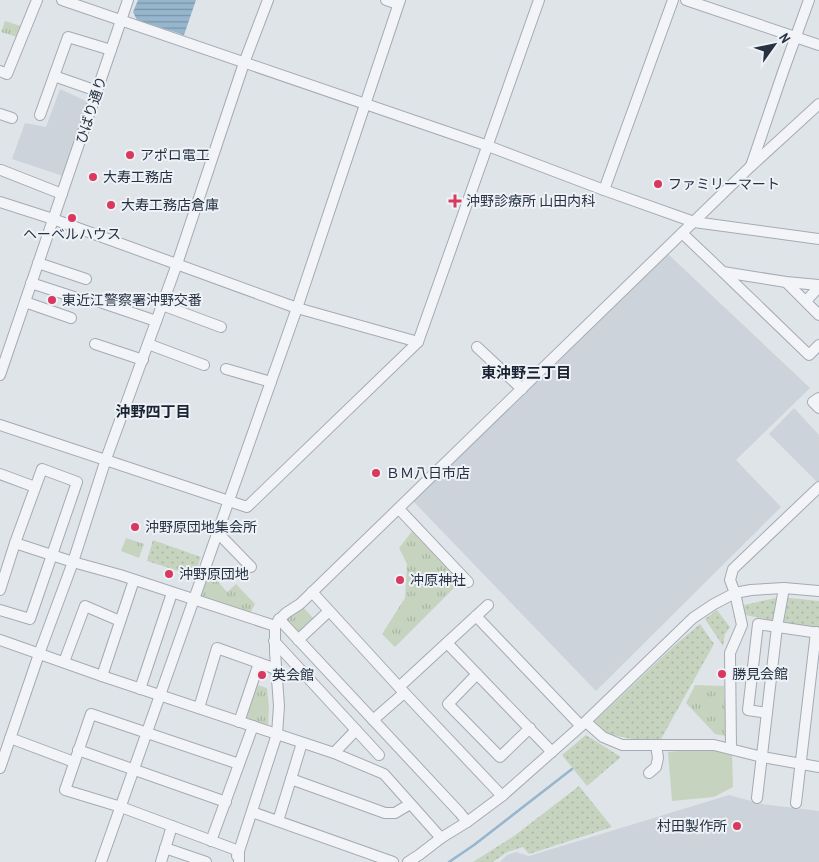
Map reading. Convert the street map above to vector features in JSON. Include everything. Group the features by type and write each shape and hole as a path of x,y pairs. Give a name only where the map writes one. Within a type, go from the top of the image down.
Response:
{"street":[{"path":"0,72 7,74 37,0"},
{"path":"62,0 488,146 694,222 819,239"},
{"name":"ひばり通り","path":"0,375 128,0"},
{"path":"0,768 73,562 106,459 177,264 244,63 268,0"},
{"path":"101,862 228,500 298,308 366,104 399,2 386,0"},
{"path":"0,425 247,507 418,342 539,0"},
{"path":"604,190 673,0"},
{"path":"686,0 819,44"},
{"path":"750,167 809,0"},
{"path":"40,115 68,37 110,50"},
{"path":"54,76 97,91"},
{"path":"237,862 277,734 279,706 274,641 277,623 286,613 300,604 750,167 819,104"},
{"path":"0,114 12,118"},
{"path":"1,170 62,194"},
{"path":"0,202 298,308 418,342"},
{"path":"682,233 809,355 819,345"},
{"path":"38,263 86,280"},
{"path":"723,272 819,286"},
{"path":"786,282 819,315"},
{"path":"32,283 86,301"},
{"path":"806,302 819,286"},
{"path":"25,302 71,318"},
{"path":"100,302 156,321"},
{"path":"162,305 221,327"},
{"path":"95,344 143,360"},
{"path":"148,344 204,366"},
{"path":"477,347 522,389"},
{"path":"226,369 270,382"},
{"path":"819,398 813,402 819,408"},
{"path":"0,590 42,468 77,482 30,619 0,610"},
{"path":"0,474 35,487"},
{"path":"731,748 730,653 742,625 730,580 732,570 819,487"},
{"path":"399,508 468,582"},
{"path":"217,532 251,567"},
{"path":"15,544 172,593 277,623 298,640 467,822"},
{"path":"102,676 134,580"},
{"path":"757,798 777,627 784,588"},
{"path":"408,862 502,796 583,724 693,618 714,604 735,593 751,590 784,588 819,591"},
{"path":"312,592 502,796"},
{"path":"140,689 172,593"},
{"path":"373,720 488,605"},
{"path":"64,662 85,606 120,621"},
{"path":"298,640 329,610"},
{"path":"476,616 583,724 603,737 622,745 714,745 762,757 819,766"},
{"path":"767,713 748,710 758,624 817,633 796,803"},
{"path":"0,640 140,689 334,753 384,774 441,838"},
{"path":"274,641 379,755"},
{"path":"448,643 552,752"},
{"path":"199,708 217,648 276,669"},
{"path":"240,722 259,663"},
{"path":"477,674 448,704 500,757 530,728"},
{"path":"239,764 91,714 65,790 121,807 239,851"},
{"path":"211,841 253,726"},
{"path":"334,753 356,730"},
{"path":"10,738 74,762"},
{"path":"278,821 302,743"},
{"path":"649,773 656,767 658,758 656,745"},
{"path":"78,750 226,802"},
{"path":"291,779 385,813 395,813 410,804"},
{"path":"252,812 393,862"},
{"path":"161,862 172,826"},
{"path":"166,848 206,862"}],"shaded area":[{"path":"60,89 88,102 63,176 12,159 25,123 46,127"},
{"path":"668,254 810,388 736,460 781,507 596,691 413,501"},
{"path":"794,408 819,435 819,481 817,482 769,434"},
{"path":"729,795 762,804 819,811 819,862 500,862 507,855 516,852 529,856"}],"green space":[{"path":"5,21 21,26 17,37 1,32"},
{"path":"416,526 464,578 395,647 382,634 405,598 407,564 399,548"},
{"path":"126,538 144,544 139,558 121,551"},
{"path":"153,540 201,557 194,576 147,561"},
{"path":"205,567 227,592 236,584 255,604 248,617 194,599"},
{"path":"780,597 819,601 819,628 745,615 744,605"},
{"path":"300,604 317,622 298,640 279,619"},
{"path":"717,610 730,627 725,634 723,646 705,619"},
{"path":"700,624 714,644 661,739 632,739 607,734 594,722 675,645"},
{"path":"254,684 267,688 269,707 268,728 245,717"},
{"path":"695,685 724,686 726,702 725,736 715,734 686,703"},
{"path":"586,735 621,757 587,786 562,755"},
{"path":"714,747 732,751 733,787 714,797 672,801 668,752"},
{"path":"579,786 612,827 529,854 523,847 507,852 493,862 473,862 514,836"}],"water":[{"path":"138,0 196,0 184,35 137,20 133,12"}],"waterway":[{"path":"449,862 474,845 572,769"}],"place":[{"name":"アポロ電工","path":"130,155"},
{"name":"大寿工務店","path":"93,177"},
{"name":"ファミリーマート","path":"658,184"},
{"name":"沖野診療所 山田内科","path":"455,201"},
{"name":"大寿工務店倉庫","path":"111,205"},
{"name":"ヘーベルハウス","path":"72,218"},
{"name":"東近江警察署沖野交番","path":"52,300"},
{"name":"ＢＭ八日市店","path":"376,473"},
{"name":"沖野原団地集会所","path":"135,527"},
{"name":"沖野原団地","path":"169,574"},
{"name":"冲原神社","path":"400,580"},
{"name":"勝見会館","path":"722,674"},
{"name":"英会館","path":"262,675"},
{"name":"村田製作所","path":"737,826"}],"district":[{"name":"東沖野三丁目","path":"526,372"},
{"name":"沖野四丁目","path":"153,411"}]}
